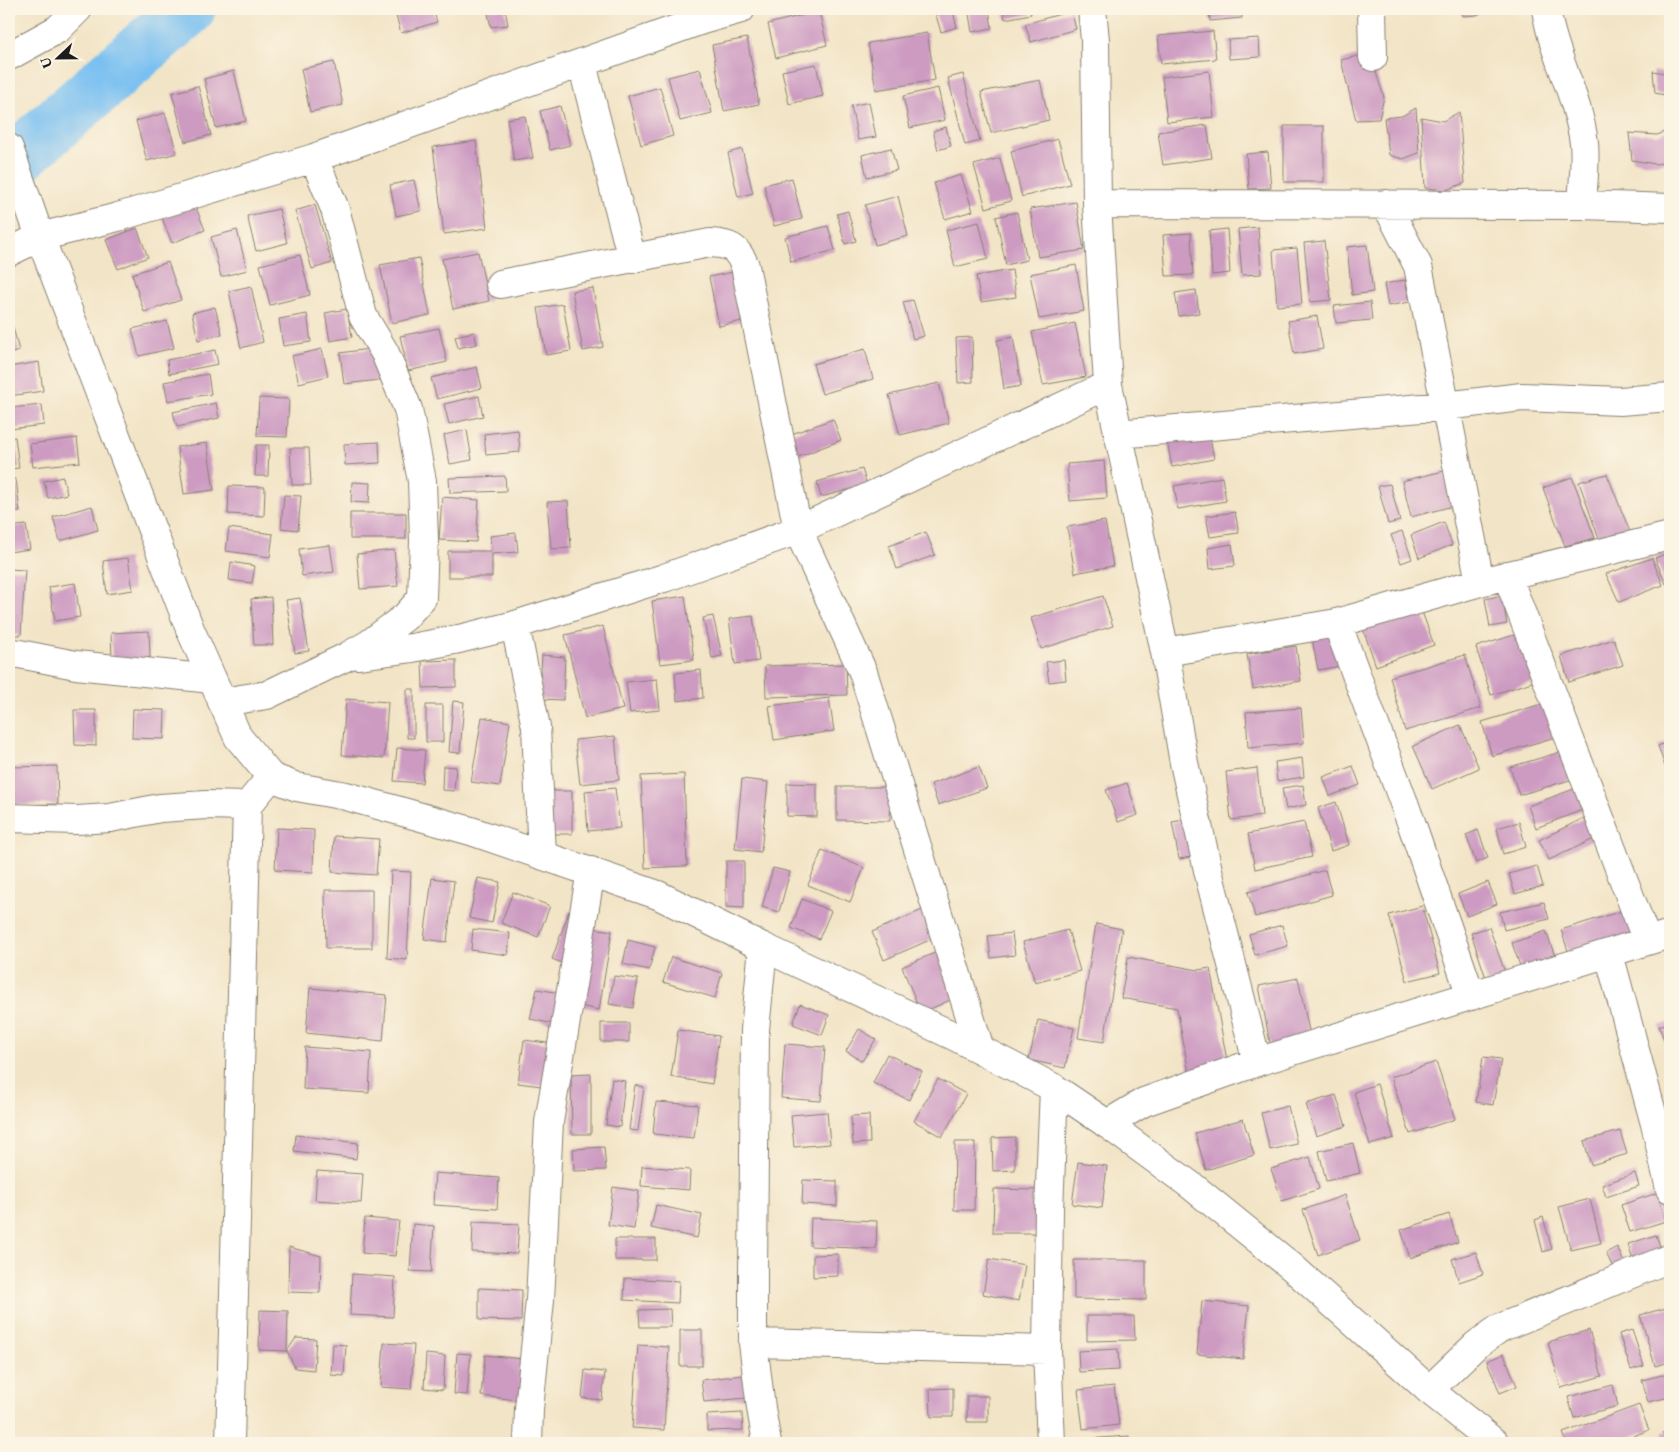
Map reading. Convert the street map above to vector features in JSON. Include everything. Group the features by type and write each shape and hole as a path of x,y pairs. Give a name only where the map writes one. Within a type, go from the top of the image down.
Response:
{"street":[{"path":"9,56 58,28 78,9"},
{"path":"9,252 37,226 118,217 314,158 702,20 741,9"},
{"path":"1092,9 1097,204 1108,385 1165,652 1186,773 1210,879 1257,1062"},
{"path":"1372,9 1373,57"},
{"path":"1546,9 1550,31 1577,112 1584,144 1582,204"},
{"path":"582,64 632,259"},
{"path":"9,148 190,629 238,737 271,777 297,787 346,796 471,831 658,895 763,947 980,1049 1054,1088 1193,1187 1292,1267 1429,1390 1495,1443"},
{"path":"9,652 217,690 267,694 370,644 405,618 422,598 424,541 422,481 408,409 385,353 363,316 335,210 314,158"},
{"path":"1097,204 1582,204 1670,208"},
{"path":"1386,204 1418,266 1480,582"},
{"path":"500,284 710,243 726,244 741,257 745,266 798,530 863,672 980,1049"},
{"path":"348,656 412,648 459,639 515,625 664,578 798,530 1108,385"},
{"path":"1118,434 1445,406 1522,397 1620,401 1670,398"},
{"path":"1165,652 1337,623 1480,582 1670,536"},
{"path":"1107,1124 1144,1102 1257,1062 1658,938 1507,575"},
{"path":"1337,623 1411,822 1471,996"},
{"path":"515,625 536,727 542,855"},
{"path":"230,1443 247,806 271,777"},
{"path":"9,818 110,818 160,808 206,805 247,806"},
{"path":"528,1443 529,1409 540,1300 549,1122 591,871"},
{"path":"763,947 755,1030 753,1343 767,1443"},
{"path":"1609,954 1655,1124 1670,1189"},
{"path":"1051,1443 1047,1350 1049,1210 1054,1088"},
{"path":"1429,1390 1476,1345 1500,1328 1670,1258"},
{"path":"753,1343 1047,1350"}],"building":[{"path":"368,9 381,9 382,14 369,16"},
{"path":"394,9 433,9 437,22 401,33"},
{"path":"487,9 505,9 508,25 491,27"},
{"path":"934,9 952,9 957,27 941,32"},
{"path":"968,9 989,9 992,28 972,32"},
{"path":"1003,9 1030,9 1031,14 1005,19"},
{"path":"1209,9 1241,9 1242,18 1210,21"},
{"path":"1461,9 1485,10 1477,15 1463,16"},
{"path":"819,11 827,45 776,58 768,24"},
{"path":"1071,11 1076,29 1031,42 1025,24"},
{"path":"1213,31 1216,59 1161,64 1158,36"},
{"path":"927,33 935,80 876,90 868,43"},
{"path":"747,38 759,104 724,111 712,45"},
{"path":"1259,38 1260,57 1229,59 1228,40"},
{"path":"1362,55 1373,63 1384,97 1379,119 1356,120 1341,60"},
{"path":"334,62 343,105 310,112 301,69"},
{"path":"816,64 823,96 789,104 782,71"},
{"path":"700,69 712,113 680,121 668,77"},
{"path":"234,71 246,121 216,128 204,79"},
{"path":"1209,71 1214,117 1167,122 1162,77"},
{"path":"1653,71 1670,74 1670,96 1655,93"},
{"path":"963,74 980,141 965,145 948,78"},
{"path":"1040,80 1049,120 991,133 981,92"},
{"path":"198,86 211,135 185,142 172,93"},
{"path":"660,87 673,136 641,145 628,96"},
{"path":"938,88 945,120 910,128 903,96"},
{"path":"869,102 876,137 858,140 851,106"},
{"path":"560,106 570,145 550,150 540,111"},
{"path":"1416,108 1419,153 1403,159 1389,155 1384,118 1402,116"},
{"path":"1459,112 1465,183 1446,190 1425,188 1421,117 1443,121"},
{"path":"165,113 177,153 147,161 136,121"},
{"path":"525,116 533,158 514,161 507,119"},
{"path":"1207,125 1212,158 1163,165 1158,132"},
{"path":"1284,126 1324,126 1324,182 1284,182"},
{"path":"946,127 951,146 938,150 933,131"},
{"path":"1670,130 1670,162 1655,164 1632,160 1629,133 1657,135"},
{"path":"1058,139 1070,184 1022,197 1011,151"},
{"path":"476,141 487,228 444,234 433,147"},
{"path":"891,148 897,170 867,177 862,155"},
{"path":"742,149 753,193 738,197 728,153"},
{"path":"1268,152 1271,188 1249,189 1246,154"},
{"path":"1000,158 1011,201 986,208 974,165"},
{"path":"961,175 973,211 945,219 934,183"},
{"path":"792,178 802,219 774,226 764,185"},
{"path":"414,180 421,211 396,216 390,185"},
{"path":"898,196 908,236 875,245 865,205"},
{"path":"1076,202 1084,250 1038,257 1030,209"},
{"path":"195,205 205,230 172,243 162,218"},
{"path":"315,205 332,263 312,269 295,211"},
{"path":"279,209 287,243 256,251 247,216"},
{"path":"848,211 856,241 845,244 837,214"},
{"path":"1017,212 1027,260 1006,265 996,217"},
{"path":"979,222 988,259 955,267 946,230"},
{"path":"828,226 835,250 791,262 785,237"},
{"path":"1258,227 1261,274 1242,275 1238,229"},
{"path":"137,228 148,257 118,269 106,240"},
{"path":"1227,229 1230,273 1212,275 1209,231"},
{"path":"237,230 247,270 221,277 211,237"},
{"path":"1191,233 1193,275 1166,276 1163,235"},
{"path":"1324,241 1331,300 1310,302 1304,243"},
{"path":"1367,245 1373,292 1352,295 1347,247"},
{"path":"1297,248 1302,304 1277,306 1273,250"},
{"path":"478,252 489,301 453,309 442,259"},
{"path":"300,255 310,295 270,305 260,265"},
{"path":"419,258 430,315 392,323 380,265"},
{"path":"168,262 181,300 144,312 132,274"},
{"path":"1076,265 1084,311 1039,319 1030,274"},
{"path":"1012,270 1016,297 981,302 976,276"},
{"path":"733,272 742,321 719,326 709,277"},
{"path":"1405,280 1410,302 1388,306 1384,284"},
{"path":"251,286 263,342 241,348 229,291"},
{"path":"593,288 603,347 583,351 572,291"},
{"path":"1196,290 1199,313 1179,316 1175,293"},
{"path":"913,300 924,336 913,339 903,302"},
{"path":"1370,302 1372,320 1336,323 1334,306"},
{"path":"563,304 571,351 546,355 538,308"},
{"path":"215,307 222,334 198,340 192,313"},
{"path":"347,309 352,337 330,341 325,313"},
{"path":"307,314 311,342 283,346 279,319"},
{"path":"1317,316 1323,349 1294,354 1288,321"},
{"path":"167,321 174,348 139,356 132,329"},
{"path":"1075,323 1086,377 1043,385 1032,332"},
{"path":"13,327 19,351 9,354 9,329"},
{"path":"439,328 447,362 408,371 400,336"},
{"path":"474,332 477,344 458,348 455,336"},
{"path":"972,337 973,382 958,383 956,338"},
{"path":"1013,337 1021,386 1004,389 997,340"},
{"path":"376,348 380,380 344,384 340,353"},
{"path":"322,349 328,376 299,383 292,356"},
{"path":"865,349 873,379 822,394 813,364"},
{"path":"215,350 218,364 169,374 167,360"},
{"path":"39,362 43,391 9,396 9,367"},
{"path":"477,367 482,388 437,399 431,378"},
{"path":"208,374 211,394 168,401 164,382"},
{"path":"939,383 949,423 900,435 889,395"},
{"path":"479,396 483,416 449,424 444,404"},
{"path":"259,398 289,399 287,437 257,436"},
{"path":"216,403 219,418 177,427 173,412"},
{"path":"42,405 44,425 9,429 9,408"},
{"path":"833,419 841,440 798,457 789,435"},
{"path":"1208,428 1214,459 1172,467 1166,436"},
{"path":"467,430 472,460 450,464 444,435"},
{"path":"518,430 520,452 486,455 484,434"},
{"path":"15,437 19,468 9,469 9,438"},
{"path":"77,438 80,462 33,467 30,444"},
{"path":"379,442 380,463 345,465 344,444"},
{"path":"207,443 214,490 184,494 177,447"},
{"path":"256,445 269,445 268,476 255,476"},
{"path":"290,448 309,448 311,485 292,485"},
{"path":"1104,461 1107,498 1070,501 1067,464"},
{"path":"862,469 867,485 821,497 817,482"},
{"path":"1444,471 1453,506 1411,517 1402,481"},
{"path":"1607,474 1630,532 1600,542 1579,482"},
{"path":"505,476 506,491 450,493 449,478"},
{"path":"63,477 67,494 48,498 44,481"},
{"path":"1222,477 1226,501 1178,509 1174,486"},
{"path":"1572,477 1595,538 1565,546 1543,488"},
{"path":"16,479 20,512 9,513 9,480"},
{"path":"352,482 370,483 369,503 351,502"},
{"path":"1390,484 1400,521 1388,524 1378,486"},
{"path":"229,486 265,487 264,516 228,514"},
{"path":"284,495 301,496 298,530 281,528"},
{"path":"442,497 479,500 476,542 439,540"},
{"path":"568,501 571,548 551,549 547,502"},
{"path":"92,506 98,530 60,541 53,517"},
{"path":"1235,512 1239,533 1210,537 1206,516"},
{"path":"350,513 406,513 406,539 350,539"},
{"path":"1105,521 1113,566 1075,573 1067,527"},
{"path":"1444,522 1452,545 1419,558 1411,535"},
{"path":"26,525 30,549 9,552 9,527"},
{"path":"229,528 273,534 270,557 226,551"},
{"path":"1402,531 1412,559 1401,563 1391,535"},
{"path":"926,532 935,555 897,569 889,546"},
{"path":"516,533 518,552 492,554 492,577 448,577 448,551 491,551 490,536"},
{"path":"1232,544 1235,566 1210,569 1208,548"},
{"path":"330,545 334,572 302,576 299,549"},
{"path":"394,550 398,586 360,589 357,554"},
{"path":"1670,552 1670,582 1666,584 1655,558"},
{"path":"128,558 133,590 107,594 103,561"},
{"path":"1652,558 1663,585 1619,602 1606,574"},
{"path":"231,562 255,566 252,583 229,580"},
{"path":"9,569 25,570 21,635 9,635"},
{"path":"75,583 80,617 55,621 49,587"},
{"path":"1502,595 1507,624 1490,627 1485,599"},
{"path":"685,596 694,660 660,664 652,601"},
{"path":"1103,596 1113,626 1041,649 1031,618"},
{"path":"271,597 273,645 254,645 251,599"},
{"path":"300,598 309,651 295,653 286,600"},
{"path":"1421,609 1434,645 1376,666 1363,629"},
{"path":"713,616 722,656 712,658 703,618"},
{"path":"753,616 759,661 735,664 729,619"},
{"path":"603,626 623,709 585,718 565,635"},
{"path":"1334,630 1341,666 1318,670 1311,634"},
{"path":"1530,630 1545,678 1491,695 1476,647"},
{"path":"149,631 150,658 112,660 111,633"},
{"path":"1614,639 1623,665 1569,682 1561,656"},
{"path":"1296,646 1301,681 1253,689 1247,654"},
{"path":"542,655 565,657 563,700 539,699"},
{"path":"1465,655 1481,708 1405,731 1390,677"},
{"path":"456,660 456,687 423,688 422,661"},
{"path":"1064,660 1066,680 1049,682 1046,662"},
{"path":"846,664 847,695 766,697 765,666"},
{"path":"701,670 703,698 677,701 675,673"},
{"path":"657,679 660,710 630,713 626,682"},
{"path":"407,689 414,689 414,738 407,738"},
{"path":"829,698 834,731 774,740 769,706"},
{"path":"346,699 388,702 384,758 342,755"},
{"path":"453,701 464,702 460,753 449,752"},
{"path":"1552,701 1562,735 1492,756 1482,722"},
{"path":"426,705 443,705 443,742 426,742"},
{"path":"1301,708 1304,743 1248,748 1246,712"},
{"path":"133,709 165,710 164,739 132,738"},
{"path":"74,710 96,710 96,746 75,745"},
{"path":"482,717 510,722 500,786 471,782"},
{"path":"1460,725 1479,768 1432,789 1413,746"},
{"path":"615,736 619,780 580,784 575,740"},
{"path":"1670,741 1670,781 1658,746"},
{"path":"397,748 425,750 422,783 394,781"},
{"path":"1571,749 1580,777 1519,795 1510,767"},
{"path":"1302,758 1304,777 1277,781 1275,762"},
{"path":"57,766 58,804 9,805 9,767"},
{"path":"443,766 456,767 454,791 442,790"},
{"path":"1353,766 1360,785 1330,796 1323,777"},
{"path":"979,767 987,788 938,805 931,784"},
{"path":"1257,768 1262,816 1231,820 1226,772"},
{"path":"684,774 687,866 645,868 641,776"},
{"path":"742,779 768,782 761,852 735,849"},
{"path":"787,783 817,784 817,817 787,816"},
{"path":"1127,783 1138,815 1118,822 1106,790"},
{"path":"1303,785 1306,805 1286,809 1282,788"},
{"path":"1582,786 1590,807 1536,828 1528,806"},
{"path":"837,787 891,787 890,821 837,820"},
{"path":"615,788 620,828 588,831 585,791"},
{"path":"550,791 572,791 572,834 549,834"},
{"path":"1336,802 1349,845 1331,851 1318,808"},
{"path":"1584,818 1594,839 1549,860 1539,840"},
{"path":"1184,820 1191,857 1179,859 1172,822"},
{"path":"1304,822 1312,857 1255,869 1248,834"},
{"path":"1519,822 1526,847 1503,854 1497,828"},
{"path":"277,828 314,830 313,872 275,870"},
{"path":"1478,830 1488,858 1476,863 1466,835"},
{"path":"334,836 379,839 376,875 332,872"},
{"path":"822,850 864,868 850,902 808,885"},
{"path":"726,861 744,861 744,908 726,907"},
{"path":"1537,866 1543,886 1515,894 1509,874"},
{"path":"773,868 790,872 779,912 762,907"},
{"path":"1325,870 1332,895 1255,917 1248,892"},
{"path":"391,871 411,872 407,960 387,958"},
{"path":"432,878 454,881 447,942 424,939"},
{"path":"478,878 500,882 492,923 469,918"},
{"path":"1488,882 1497,904 1467,916 1458,894"},
{"path":"325,890 372,890 372,948 326,948"},
{"path":"513,892 550,906 538,937 501,923"},
{"path":"802,899 831,911 819,939 791,928"},
{"path":"1544,902 1549,919 1504,930 1500,912"},
{"path":"936,904 948,932 884,960 872,932"},
{"path":"1422,906 1440,973 1407,981 1389,915"},
{"path":"1631,908 1640,935 1570,957 1561,930"},
{"path":"569,911 579,915 562,963 552,959"},
{"path":"1096,924 1122,929 1104,1042 1078,1038"},
{"path":"1282,925 1288,946 1255,955 1249,934"},
{"path":"1489,927 1507,978 1488,984 1471,933"},
{"path":"593,928 612,931 599,1010 580,1006"},
{"path":"473,929 510,933 508,955 471,950"},
{"path":"1068,930 1080,971 1035,983 1023,942"},
{"path":"1546,931 1558,965 1524,977 1512,943"},
{"path":"1012,933 1015,955 991,958 988,936"},
{"path":"628,940 655,947 649,970 623,964"},
{"path":"944,949 964,994 921,1013 902,967"},
{"path":"671,957 722,973 715,998 663,982"},
{"path":"1128,957 1198,970 1210,968 1228,1066 1189,1073 1177,1008 1121,998"},
{"path":"614,976 638,979 633,1008 609,1004"},
{"path":"1298,978 1311,1040 1271,1048 1259,986"},
{"path":"310,988 387,995 383,1041 306,1033"},
{"path":"537,989 560,993 554,1024 530,1019"},
{"path":"800,1004 829,1015 822,1035 793,1024"},
{"path":"1038,1020 1074,1028 1065,1068 1029,1060"},
{"path":"1670,1022 1670,1057 1659,1026"},
{"path":"601,1023 629,1023 629,1042 601,1042"},
{"path":"859,1029 876,1039 862,1061 846,1051"},
{"path":"678,1030 719,1036 712,1084 671,1077"},
{"path":"524,1040 555,1044 549,1087 518,1083"},
{"path":"785,1044 825,1047 821,1101 781,1098"},
{"path":"305,1047 371,1052 369,1093 303,1089"},
{"path":"887,1054 922,1071 909,1100 873,1083"},
{"path":"1483,1057 1501,1059 1493,1105 1476,1102"},
{"path":"1436,1062 1455,1119 1410,1134 1391,1077"},
{"path":"591,1074 591,1134 572,1134 571,1075"},
{"path":"612,1079 625,1081 620,1127 606,1125"},
{"path":"938,1079 966,1094 942,1137 914,1121"},
{"path":"1377,1084 1394,1138 1370,1145 1354,1092"},
{"path":"635,1085 644,1087 638,1131 629,1130"},
{"path":"1336,1095 1346,1126 1316,1136 1306,1104"},
{"path":"656,1102 698,1105 694,1138 653,1134"},
{"path":"1288,1106 1297,1144 1270,1150 1261,1113"},
{"path":"827,1112 830,1144 794,1147 791,1115"},
{"path":"869,1115 870,1143 853,1144 851,1116"},
{"path":"1243,1119 1254,1155 1206,1170 1195,1133"},
{"path":"1620,1131 1627,1154 1591,1165 1584,1141"},
{"path":"296,1135 358,1143 356,1159 294,1151"},
{"path":"1015,1137 1015,1170 993,1171 992,1138"},
{"path":"955,1142 975,1142 974,1210 954,1210"},
{"path":"1353,1143 1360,1173 1326,1181 1319,1151"},
{"path":"604,1147 606,1170 574,1171 573,1149"},
{"path":"1310,1157 1319,1189 1282,1201 1271,1169"},
{"path":"1078,1162 1107,1166 1102,1208 1072,1204"},
{"path":"642,1166 690,1170 689,1190 641,1186"},
{"path":"317,1171 363,1174 361,1203 315,1200"},
{"path":"435,1173 499,1178 497,1209 433,1205"},
{"path":"1635,1173 1639,1186 1606,1197 1602,1185"},
{"path":"803,1180 837,1181 837,1206 802,1204"},
{"path":"613,1187 639,1191 634,1229 608,1225"},
{"path":"994,1189 1038,1190 1037,1233 993,1233"},
{"path":"1657,1193 1666,1221 1630,1232 1621,1205"},
{"path":"1345,1195 1360,1240 1318,1255 1303,1210"},
{"path":"1590,1199 1601,1243 1571,1250 1559,1207"},
{"path":"656,1205 702,1215 697,1238 651,1228"},
{"path":"1449,1214 1458,1242 1410,1258 1401,1230"},
{"path":"1543,1217 1552,1249 1543,1252 1535,1220"},
{"path":"365,1218 399,1221 395,1256 362,1253"},
{"path":"811,1218 877,1221 876,1249 810,1246"},
{"path":"473,1222 519,1224 517,1254 472,1252"},
{"path":"413,1224 434,1226 431,1272 410,1271"},
{"path":"1656,1235 1663,1254 1634,1264 1628,1244"},
{"path":"615,1239 656,1239 656,1260 615,1260"},
{"path":"289,1247 321,1256 320,1293 288,1292"},
{"path":"1617,1247 1628,1271 1617,1276 1606,1253"},
{"path":"1476,1252 1483,1274 1459,1282 1452,1259"},
{"path":"838,1254 838,1276 813,1277 813,1255"},
{"path":"989,1259 1025,1265 1019,1301 983,1294"},
{"path":"1074,1260 1146,1260 1146,1300 1074,1299"},
{"path":"352,1274 395,1277 393,1317 350,1315"},
{"path":"625,1278 679,1281 678,1303 624,1300"},
{"path":"479,1288 522,1290 521,1321 479,1320"},
{"path":"1202,1301 1249,1306 1243,1359 1197,1354"},
{"path":"1670,1307 1670,1362 1655,1366 1640,1315"},
{"path":"670,1309 671,1327 640,1327 639,1310"},
{"path":"260,1310 288,1311 287,1351 259,1350"},
{"path":"1087,1316 1134,1316 1135,1340 1087,1341"},
{"path":"680,1330 702,1330 702,1366 680,1366"},
{"path":"1589,1330 1602,1376 1561,1388 1548,1342"},
{"path":"1632,1330 1644,1366 1631,1370 1619,1334"},
{"path":"296,1338 316,1339 314,1370 295,1368 287,1351"},
{"path":"384,1343 414,1345 411,1389 381,1387"},
{"path":"333,1344 346,1345 344,1376 331,1375"},
{"path":"638,1345 669,1347 664,1430 632,1428"},
{"path":"1118,1349 1119,1370 1079,1372 1078,1351"},
{"path":"457,1353 471,1354 467,1395 454,1394"},
{"path":"426,1354 445,1356 443,1390 424,1388"},
{"path":"1504,1354 1517,1386 1500,1393 1487,1361"},
{"path":"485,1355 532,1360 527,1401 481,1396"},
{"path":"585,1370 605,1372 602,1400 582,1398"},
{"path":"1670,1373 1670,1397 1648,1402 1642,1380"},
{"path":"743,1375 746,1398 704,1402 701,1380"},
{"path":"1613,1385 1618,1406 1574,1418 1568,1397"},
{"path":"1114,1386 1119,1425 1083,1429 1078,1390"},
{"path":"953,1388 953,1417 931,1417 930,1389"},
{"path":"967,1396 988,1396 988,1422 967,1422"},
{"path":"1639,1405 1649,1430 1615,1443 1567,1443 1563,1433"},
{"path":"742,1413 743,1430 707,1431 707,1415"},
{"path":"1670,1431 1670,1443 1665,1443 1663,1432"},
{"path":"1129,1436 1130,1443 1085,1443 1085,1439"},
{"path":"971,1441 1001,1441 1001,1443 971,1443"}],"waterway":[{"path":"9,165 188,9"}]}
